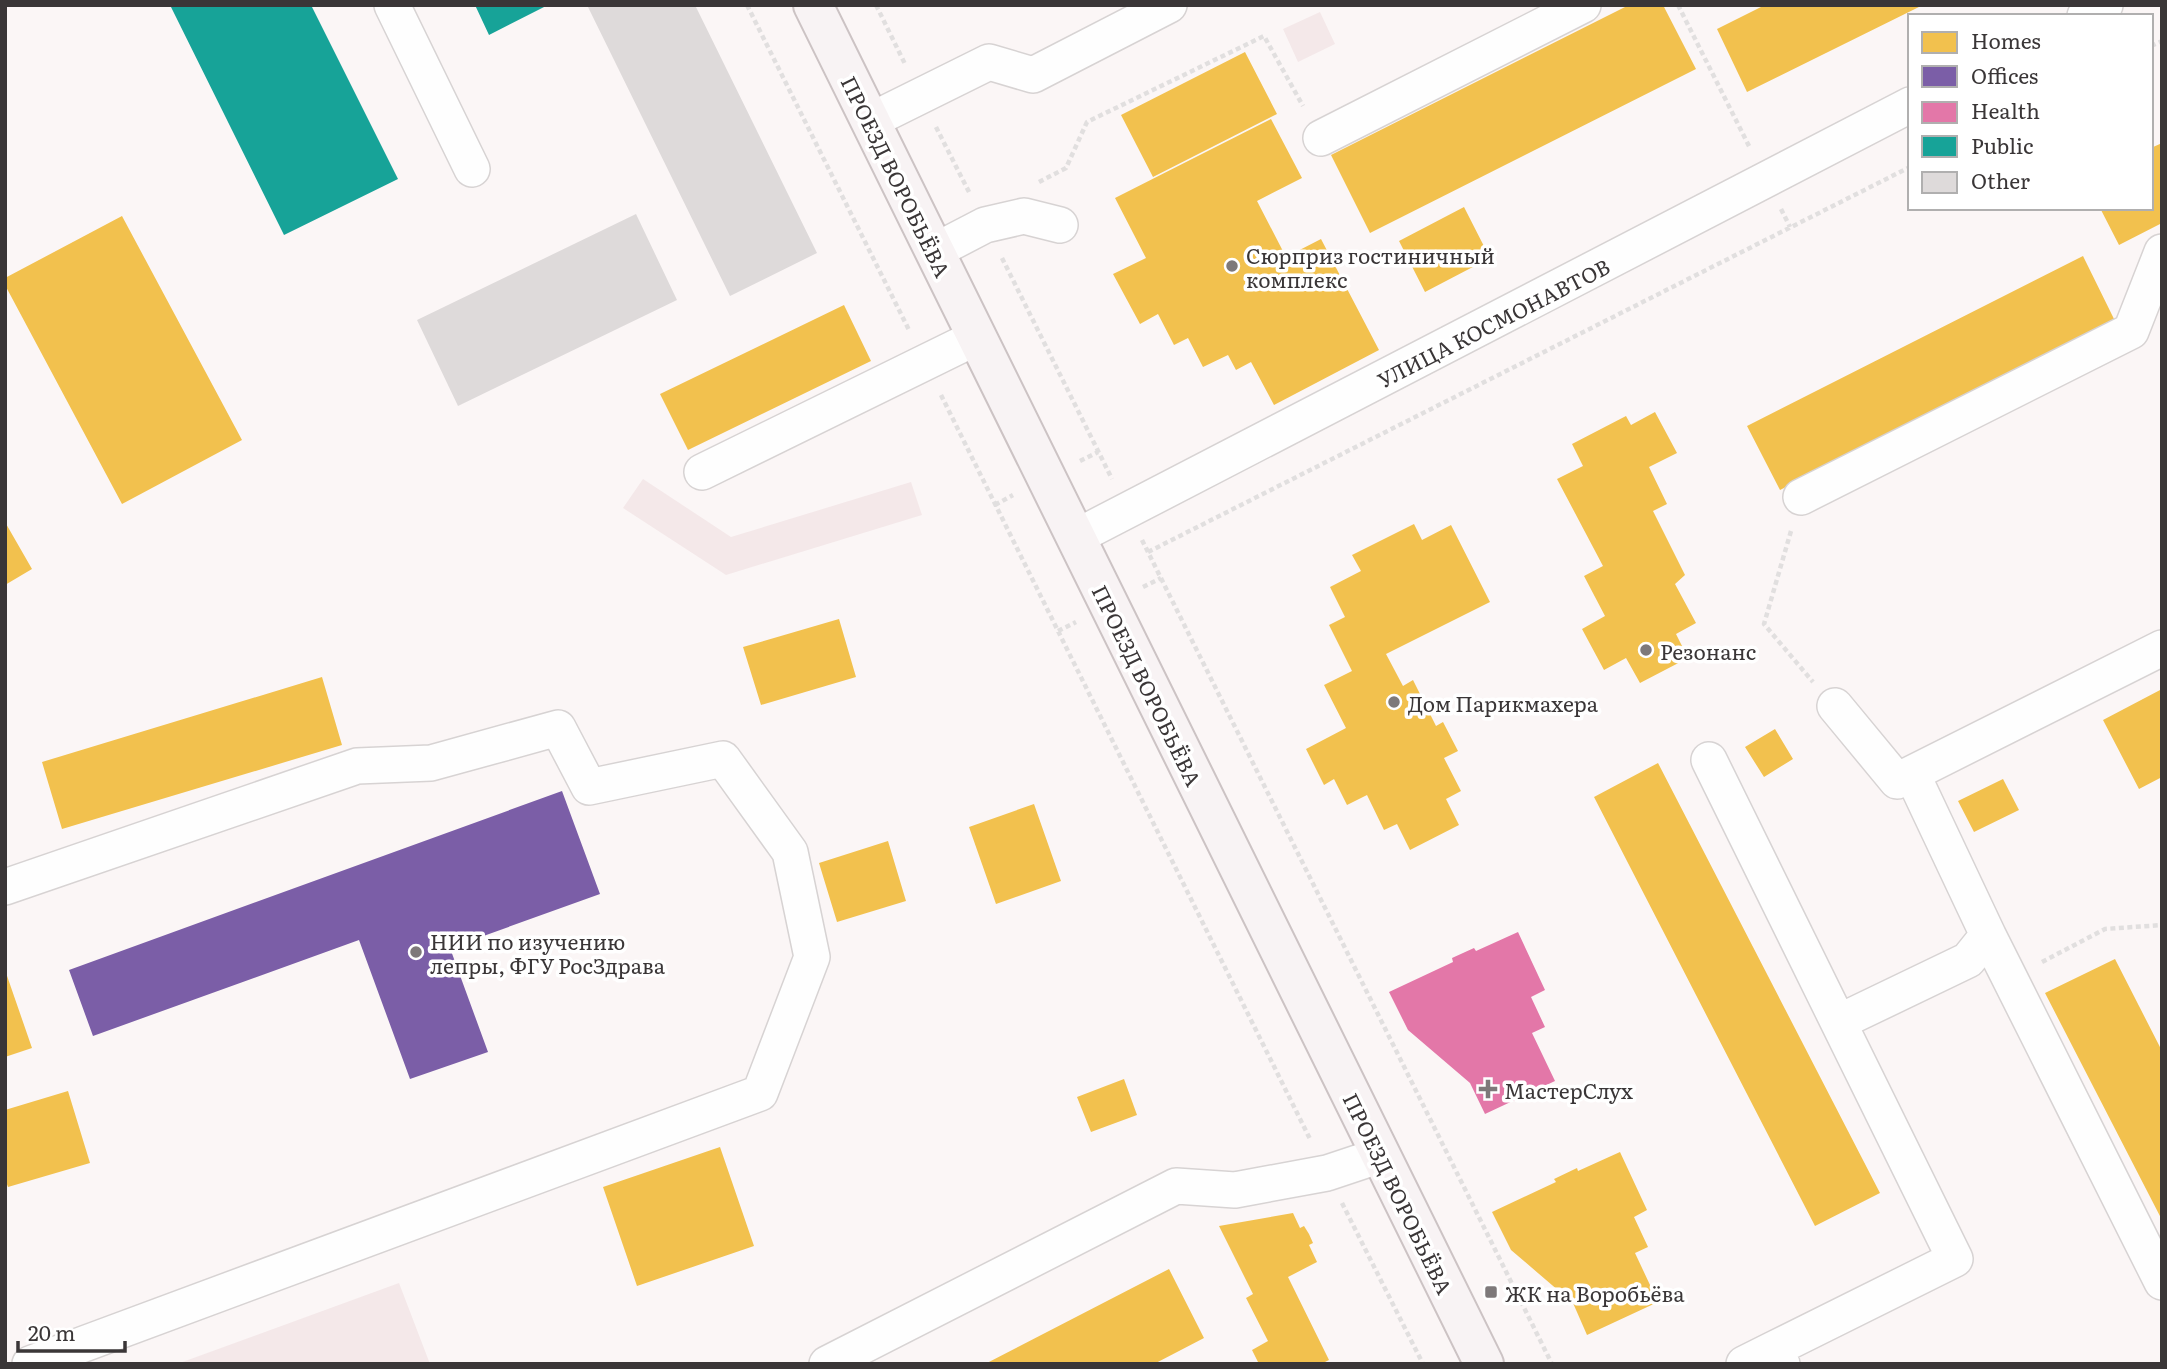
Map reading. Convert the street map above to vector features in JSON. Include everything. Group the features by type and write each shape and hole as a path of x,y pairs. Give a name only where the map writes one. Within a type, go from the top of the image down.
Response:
{"main road":[{"name":"ПРОЕЗД ВОРОБЬЁВА","path":"813,5 1484,1364"}],"street":[{"path":"391,5 472,169"},
{"path":"870,121 989,62 1033,75 1169,5"},
{"path":"1321,138 1583,5"},
{"path":"2089,14 2105,5"},
{"name":"УЛИЦА КОСМОНАВТОВ","path":"1076,537 1908,106"},
{"path":"935,251 985,225 1024,216 1060,225"},
{"path":"1801,497 2131,331 2162,252"},
{"path":"702,472 977,337"},
{"path":"1835,706 1897,781 2162,648"},
{"path":"5,887 357,766 431,763 558,728 589,787 723,759 790,852 812,957 760,1093 30,1364"},
{"path":"1709,760 1955,1259 1767,1359"},
{"path":"1912,774 1988,935 2162,1282"},
{"path":"1839,1022 1968,960 1988,935"},
{"path":"827,1364 1175,1186 1235,1190 1327,1172 1381,1155"}],"path":[{"path":"747,5 1423,1364"},
{"path":"876,5 1552,1364"},
{"path":"1678,5 1790,227"},
{"path":"1028,188 1066,168 1087,122 1264,36 1321,138"},
{"path":"1148,552 1908,168"},
{"path":"1801,497 1764,624 1835,706"},
{"path":"2010,979 2105,929 2162,925"}],"shaded area":[{"path":"1320,12 1335,44 1298,62 1283,29"},
{"path":"643,479 731,537 911,482 922,515 726,575 623,508"},
{"path":"399,1283 430,1364 177,1364"}],"building: Homes":[{"path":"1629,5 1663,5 1696,69 1370,233 1331,155"},
{"path":"1765,5 1923,5 1747,92 1717,29"},
{"path":"1245,52 1277,114 1153,177 1121,115"},
{"name":"Сюрприз гостиничный комплекс","path":"1271,119 1302,178 1257,201 1286,257 1321,239 1379,350 1274,405 1251,362 1236,370 1228,355 1203,367 1188,338 1174,345 1158,314 1140,324 1113,274 1146,258 1115,198"},
{"path":"2162,143 2162,223 2119,245 2101,210 2153,210 2153,147"},
{"path":"1464,207 1490,258 1425,292 1399,241"},
{"path":"122,216 242,440 122,504 5,285 5,278"},
{"path":"2083,256 2115,321 1780,490 1747,426"},
{"path":"844,305 871,361 688,450 660,394"},
{"path":"1655,412 1677,453 1649,467 1667,504 1653,511 1685,575 1675,584 1696,623 1676,634 1688,658 1640,683 1626,658 1604,670 1582,629 1605,616 1584,576 1603,566 1557,479 1583,466 1572,444 1626,416 1631,425"},
{"path":"5,522 32,569 5,585"},
{"path":"1414,524 1422,540 1451,525 1490,602 1386,654 1403,686 1413,680 1436,726 1443,722 1458,751 1444,758 1461,791 1446,799 1459,825 1410,850 1397,824 1384,830 1367,795 1347,805 1334,779 1324,785 1306,749 1346,728 1324,685 1352,671 1329,625 1345,617 1330,587 1361,571 1352,555"},
{"path":"839,619 856,677 761,705 743,647"},
{"path":"322,677 342,745 62,829 42,762"},
{"path":"2162,689 2162,777 2139,789 2103,720"},
{"path":"1775,729 1793,759 1764,777 1745,747"},
{"path":"1658,763 1880,1193 1815,1226 1594,797"},
{"path":"2003,779 2019,810 1974,832 1958,801"},
{"path":"1034,804 1061,881 996,904 969,827"},
{"path":"888,841 906,901 837,922 819,863"},
{"path":"2115,959 2162,1051 2162,1220 2045,993"},
{"path":"5,970 32,1048 5,1057"},
{"path":"1124,1079 1137,1115 1091,1132 1077,1097"},
{"path":"68,1091 90,1163 8,1187 5,1179 5,1110"},
{"path":"720,1147 754,1246 637,1286 603,1187"},
{"path":"1620,1152 1647,1210 1634,1217 1648,1247 1635,1253 1658,1302 1587,1335 1573,1303 1511,1250 1492,1212 1556,1182 1554,1179 1577,1168 1578,1171"},
{"path":"1293,1213 1300,1228 1304,1226 1309,1234 1313,1243 1309,1245 1317,1262 1288,1277 1329,1360 1321,1364 1259,1364 1252,1350 1268,1341 1246,1298 1253,1294 1219,1226"},
{"path":"1169,1269 1204,1338 1154,1364 985,1364"}],"building: Offices":[{"path":"562,791 600,894 450,948 488,1052 410,1079 359,940 93,1036 69,970"}],"building: Health":[{"path":"1518,932 1545,990 1531,997 1545,1027 1532,1033 1555,1081 1485,1114 1470,1083 1408,1030 1389,992 1453,962 1452,958 1474,948 1476,951"}],"building: Public":[{"path":"170,5 311,5 398,179 284,235"},
{"path":"475,5 548,5 489,35"}],"building: Other":[{"path":"587,5 695,5 817,253 730,296"},
{"path":"636,214 677,300 458,406 417,320"}],"place":[{"name":"Сюрприз гостиничный комплекс","path":"1232,266"},
{"name":"Резонанс","path":"1646,650"},
{"name":"Дом Парикмахера","path":"1394,702"},
{"name":"НИИ по изучению лепры, ФГУ РосЗдрава","path":"416,952"},
{"name":"МастерСлух","path":"1488,1089"},
{"name":"ЖК на Воробьёва","path":"1491,1292"}]}
